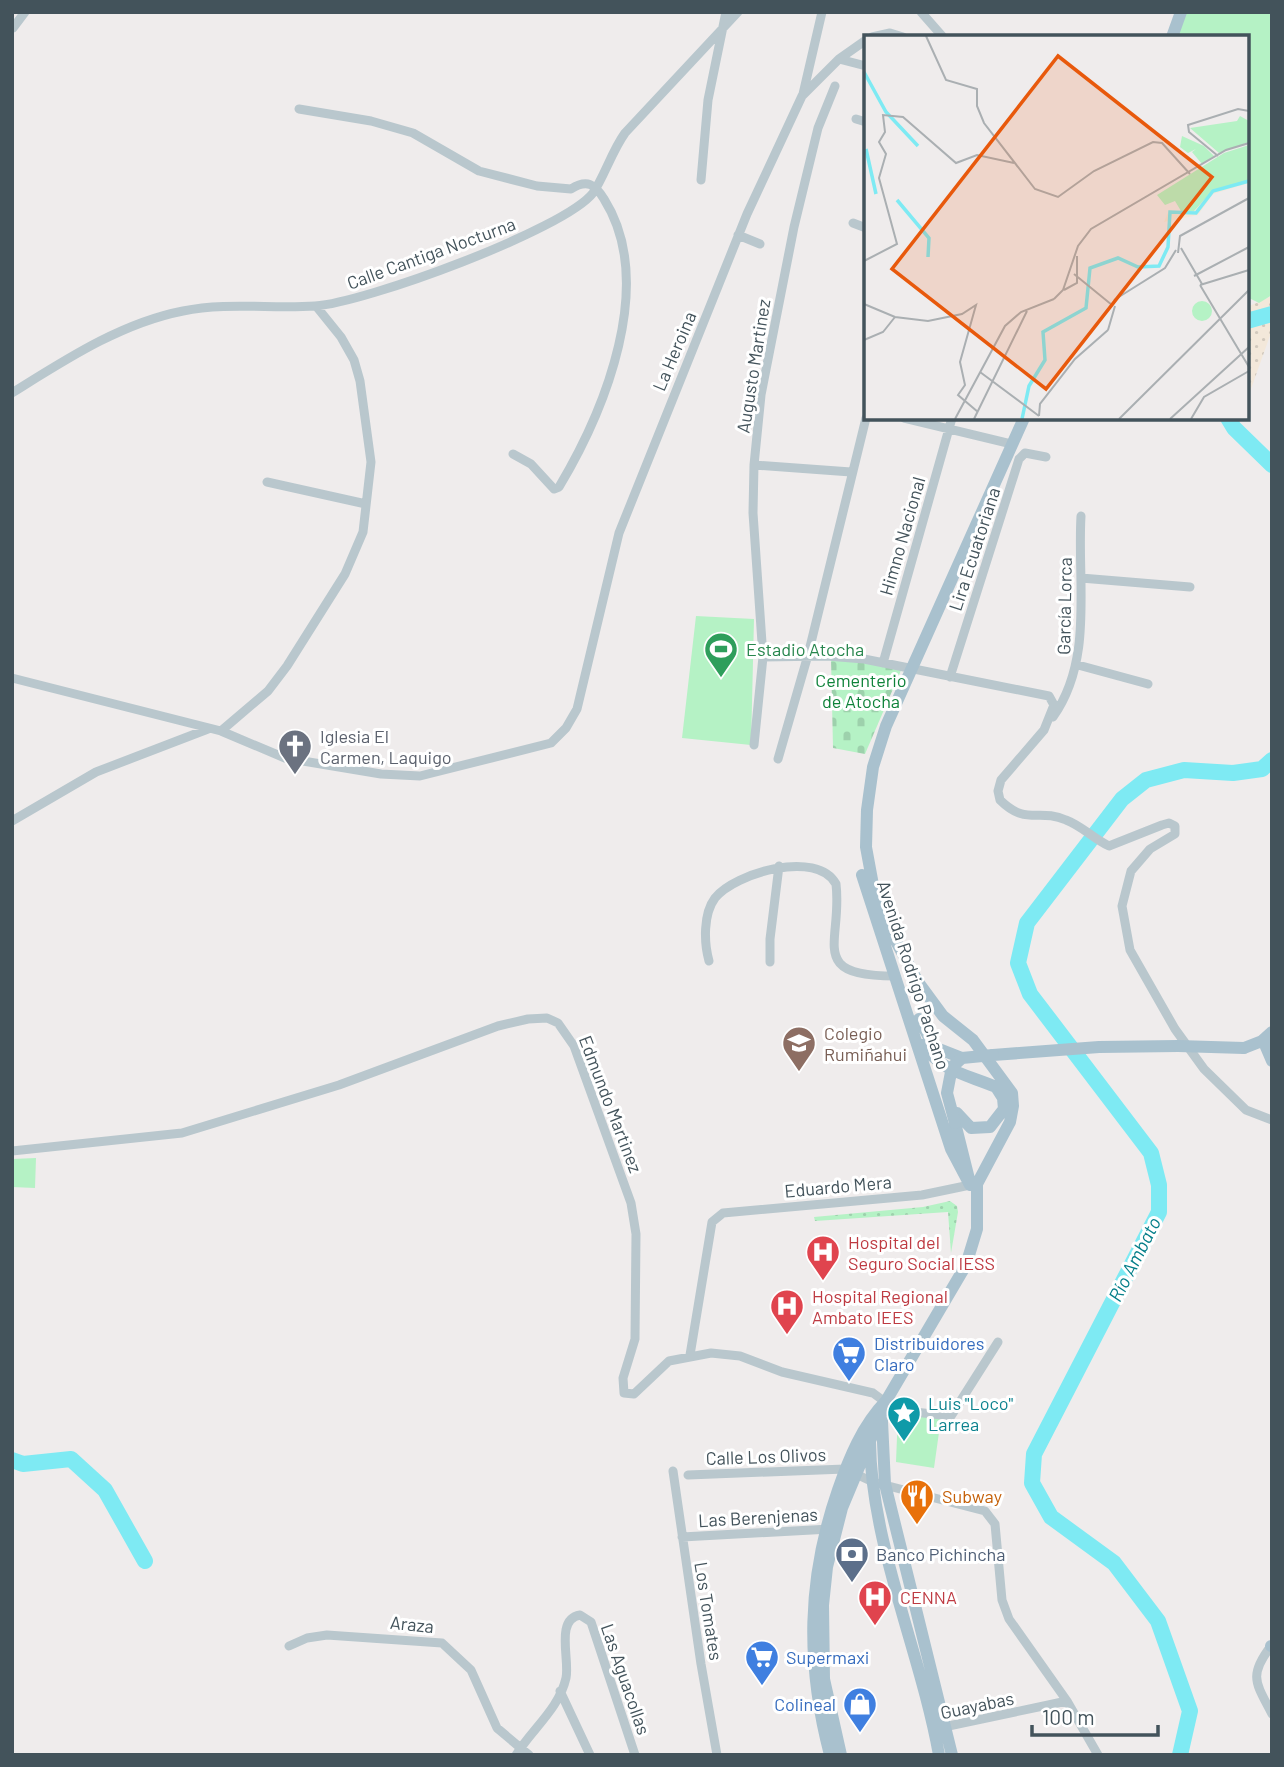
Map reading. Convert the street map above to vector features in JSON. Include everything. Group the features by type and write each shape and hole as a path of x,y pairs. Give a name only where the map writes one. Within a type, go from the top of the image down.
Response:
{"main road":[{"path":"1167,35 1174,12"},
{"path":"1173,35 1181,12"},
{"name":"Avenida Rodrigo Pachano","path":"850,1471 876,1417 940,1312 960,1272 971,1231 974,1184 956,1161 917,1039 867,898 861,869 859,814 867,762 1008,443 1015,420"},
{"name":"Avenida Rodrigo Pachano","path":"1008,443 1023,420"},
{"name":"Avenida Rodrigo Pachano","path":"893,938 873,885 868,862 867,810 878,748 906,669"},
{"path":"893,938 908,991 924,1033 934,1047 962,1058 1099,1047 1244,1048 1269,1057 1271,1034"},
{"path":"893,938 918,982 943,1016 973,1040 1012,1093 1010,1122 974,1184"},
{"path":"1244,1048 1271,1034"},
{"path":"917,1039 934,1060 969,1080 996,1087 1003,1098 1004,1109 990,1127 971,1128 956,1119 950,1084 954,1072 963,1063 993,1055"},
{"path":"962,1058 951,1067 947,1084 974,1184"},
{"path":"830,1755 821,1690 818,1605 830,1529 850,1471 870,1437 876,1417"},
{"path":"876,1417 879,1483"},
{"path":"870,1437 898,1570 924,1672 940,1728 952,1755"},
{"path":"821,1690 841,1755"},
{"path":"939,1755 940,1728"}],"street":[{"path":"13,28 24,12"},
{"path":"701,180 702,141 726,12"},
{"name":"Calle Cantiga Nocturna","path":"12,393 110,335 184,311 316,306 364,296 499,248 557,219 592,194 611,153 625,132 738,12"},
{"path":"802,96 822,12"},
{"path":"921,12 941,35"},
{"name":"La Heroina","path":"220,731 285,758 381,774 420,776 551,743 566,729 577,709 619,533 738,235 802,96 839,60 864,41"},
{"path":"839,60 864,66"},
{"name":"Augusto Martinez","path":"754,745 762,657 753,513 754,465 761,395 794,227 818,128 835,86"},
{"path":"299,109 371,121 413,133 479,171 505,179 558,188 571,189 580,183 596,186 614,214 623,238 629,285 618,346 588,433 559,487 554,489 547,485 531,464 513,454"},
{"path":"853,223 864,227"},
{"path":"738,235 761,244"},
{"path":"12,678 220,731 268,691 311,630 355,557 363,532 371,462 360,381 354,360 341,337 316,306"},
{"path":"778,759 808,655 865,420"},
{"path":"912,420 1008,443"},
{"name":"Himno Nacional","path":"883,663 951,420"},
{"name":"Lira Ecuatoriana","path":"950,677 1019,459 1025,453 1046,457"},
{"path":"754,465 851,472"},
{"path":"267,482 366,504"},
{"name":"García Lorca","path":"1081,516 1078,665 1064,703 1001,780 998,792 1000,800 1022,816 1046,815 1071,822 1104,843 1114,846 1162,825 1169,823 1175,826 1175,834 1150,849 1131,871 1122,906 1130,950 1164,1005 1175,1029 1204,1069 1246,1110 1272,1120"},
{"path":"1081,578 1190,587"},
{"path":"762,657 808,655 883,663 1049,696 1054,705 1044,730"},
{"path":"1078,665 1148,684"},
{"path":"12,821 96,772 208,729"},
{"path":"709,961 704,938 713,901 722,891 779,866 804,865 832,876 837,892 832,940 838,959 852,973 894,976"},
{"path":"771,962 770,939 779,866"},
{"name":"Edmundo Martinez","path":"12,1151 182,1133 339,1085 498,1026 528,1018 547,1018 558,1023 574,1046 631,1203 637,1256 635,1339 623,1378 624,1393 634,1394 669,1361 711,1353 740,1356 782,1372 873,1393 896,1410 954,1415 998,1342"},
{"name":"Eduardo Mera","path":"690,1355 712,1222 723,1213 922,1195 974,1184"},
{"name":"Los Tomates","path":"673,1471 717,1755"},
{"path":"850,1471 879,1483 981,1509 990,1515 995,1524 1004,1608 1014,1627 1067,1701 1098,1755"},
{"name":"Calle Los Olivos","path":"688,1475 850,1471"},
{"name":"Las Berenjenas","path":"682,1537 830,1529"},
{"name":"Las Aguacollas","path":"518,1751 546,1717 561,1691 567,1672 566,1626 571,1618 582,1615 590,1620 600,1644 635,1755"},
{"name":"Araza","path":"289,1646 317,1635 442,1643 466,1663 497,1728 518,1751 529,1755"},
{"path":"1272,1646 1259,1661 1255,1679 1272,1714"},
{"path":"561,1691 590,1755"},
{"name":"Guayabas","path":"940,1728 1067,1701"}],"sand":[{"path":"1272,296 1272,330 1249,394 1249,306"}],"green space":[{"path":"1185,12 1272,12 1272,295 1259,303 1249,298 1249,35 1177,35"},
{"name":"Estadio Atocha","path":"696,616 754,619 751,745 682,738"},
{"name":"Cementerio de Atocha","path":"831,658 902,668 865,754 833,748"},
{"path":"36,1158 35,1188 12,1187 12,1159"},
{"path":"950,1201 957,1206 958,1212 951,1253 948,1212 815,1221 814,1217 923,1207"},
{"path":"898,1412 941,1418 934,1468 896,1462"}],"waterway":[{"name":"Río Ambato","path":"1249,320 1272,314"},
{"name":"Río Ambato","path":"1229,420 1272,465"},
{"name":"Río Ambato","path":"1180,1755 1190,1711 1158,1621 1114,1563 1051,1517 1032,1483 1034,1454 1159,1212 1159,1185 1151,1153 1030,994 1018,963 1027,923 1122,799 1146,780 1184,770 1233,773 1262,769 1272,760"},
{"path":"12,1460 23,1464 71,1459 105,1490 145,1561"}],"place":[{"name":"Estadio Atocha","path":"721,679"},
{"name":"Iglesia El Carmen, Laquigo","path":"295,776"},
{"name":"Colegio Rumiñahui","path":"799,1073"},
{"name":"Hospital del Seguro Social IESS","path":"823,1282"},
{"name":"Hospital Regional Ambato IEES","path":"787,1336"},
{"name":"Distribuidores Claro","path":"849,1383"},
{"name":"Luis \"Loco\" Larrea","path":"904,1443"},
{"name":"Subway","path":"917,1526"},
{"name":"Banco Pichincha","path":"852,1584"},
{"name":"CENNA","path":"875,1627"},
{"name":"Supermaxi","path":"762,1687"},
{"name":"Colineal","path":"860,1734"}]}
